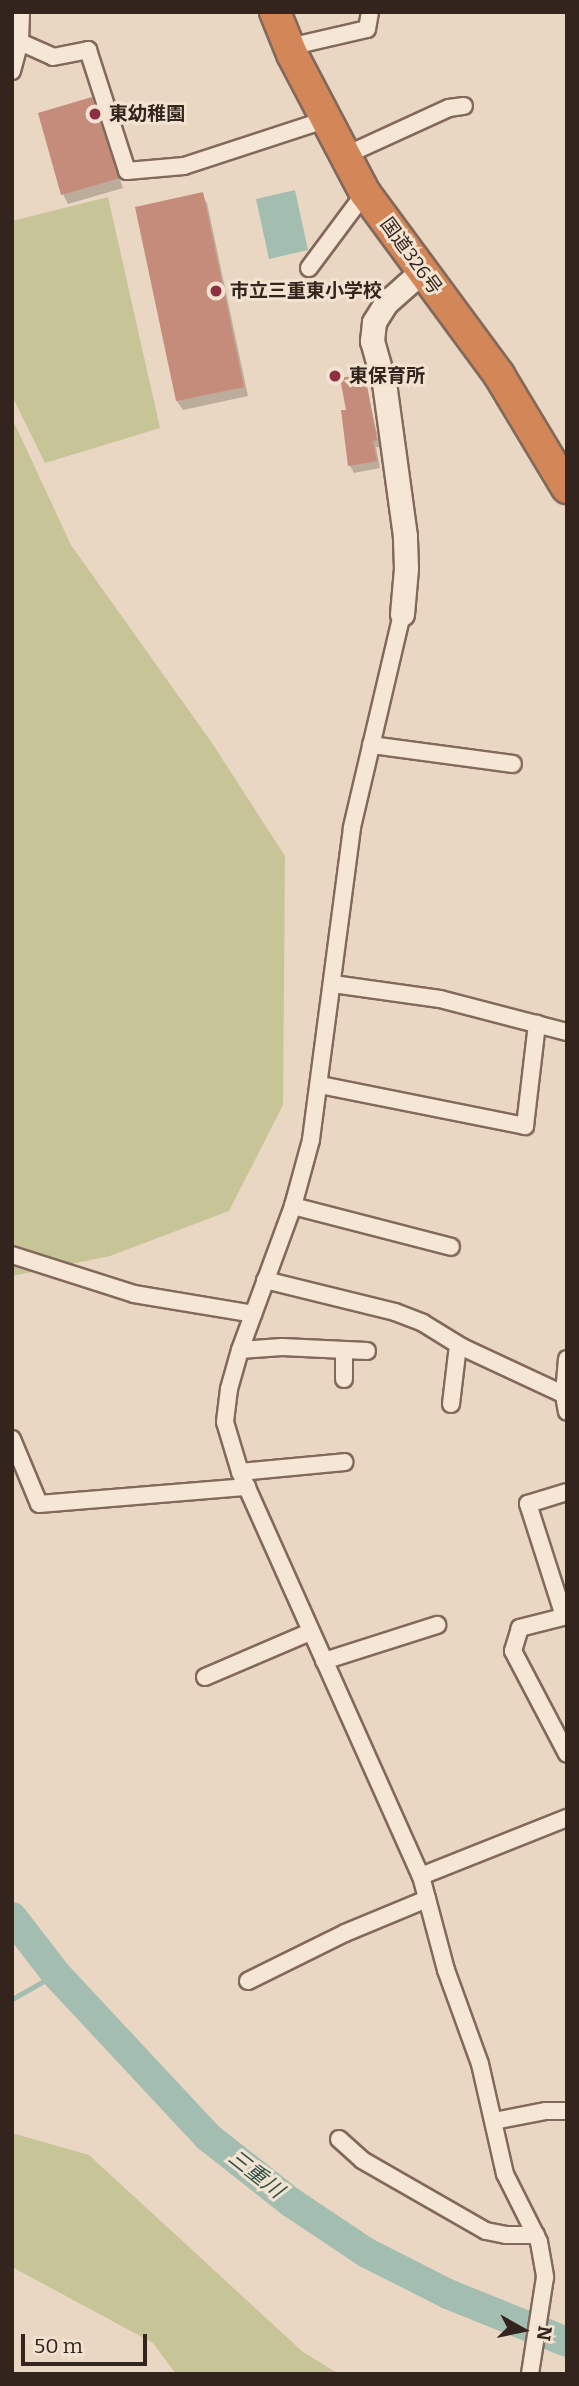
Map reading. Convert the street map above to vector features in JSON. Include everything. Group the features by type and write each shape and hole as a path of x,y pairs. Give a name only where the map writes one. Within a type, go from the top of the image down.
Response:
{"highway":[{"name":"国道326号","path":"275,12 325,120 365,194 499,375 567,488"}],"street":[{"path":"12,71 20,42 21,12"},
{"path":"289,47 367,29 370,12"},
{"path":"20,42 53,57 88,50 127,171 184,166 325,120"},
{"path":"344,156 449,108 464,106"},
{"path":"309,268 365,194"},
{"path":"422,271 400,288 374,322 372,341 384,383 405,536 407,568 401,614 352,828 311,1140 293,1206 240,1350 229,1389 225,1422 244,1480 421,1876 446,1970 480,2064 505,2174 536,2235 544,2258 545,2277 530,2374"},
{"path":"371,745 513,764"},
{"path":"333,984 440,999 567,1032"},
{"path":"320,1085 525,1126 537,1024"},
{"path":"293,1206 451,1247"},
{"path":"12,1255 134,1294 253,1314"},
{"path":"265,1280 395,1312 423,1323 458,1345 565,1395"},
{"path":"451,1404 458,1345"},
{"path":"240,1350 282,1347 367,1351"},
{"path":"344,1350 344,1379"},
{"path":"567,1359 567,1412"},
{"path":"12,1439 39,1504 244,1480 345,1462"},
{"path":"567,1492 528,1504 566,1616 520,1628 513,1651 567,1754"},
{"path":"324,1661 437,1625"},
{"path":"205,1677 310,1632"},
{"path":"421,1876 567,1818"},
{"path":"248,1980 345,1933 427,1899"},
{"path":"495,2121 546,2111 567,2111"},
{"path":"340,2139 362,2160 486,2231 506,2235 536,2235"}],"shaded area":[{"path":"295,190 308,250 269,259 256,199"},
{"path":"108,197 160,428 45,463 12,396 12,221"},
{"path":"12,418 71,545 212,743 285,856 283,1105 229,1211 110,1256 12,1276"},
{"path":"12,2133 89,2155 303,2352 339,2374 176,2374 153,2343 12,2267"}],"building":[{"path":"92,97 120,178 61,195 38,113"},
{"path":"203,192 244,387 176,401 135,207"},
{"path":"365,374 377,440 373,441 377,461 348,466 341,410 346,410 340,378"}],"waterway":[{"name":"三重川","path":"12,1917 56,1974 208,2137 292,2203 367,2253 448,2294 567,2342"},
{"path":"12,1999 56,1974"}],"place":[{"name":"東幼稚園","path":"95,114"},
{"name":"市立三重東小学校","path":"216,291"},
{"name":"東保育所","path":"335,376"}]}
